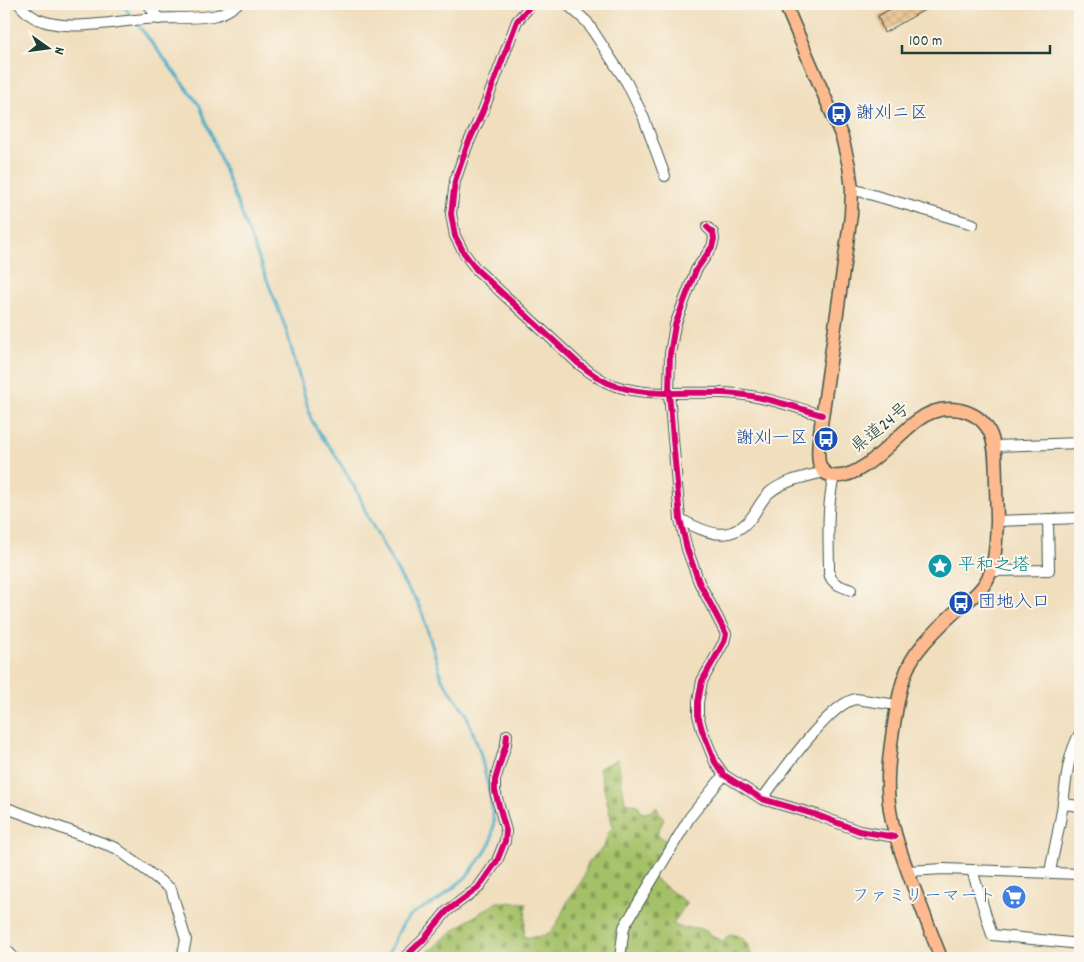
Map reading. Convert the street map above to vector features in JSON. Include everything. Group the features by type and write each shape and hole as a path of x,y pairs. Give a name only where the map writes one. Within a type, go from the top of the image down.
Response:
{"main road":[{"path":"785,4 842,137 852,189 851,215 822,415 818,457 821,468 829,474"},
{"name":"県道24号","path":"829,474 842,477 851,475 869,462 918,419 942,409 953,409 974,416 989,430 995,446 997,521 991,571 983,587 938,629 914,655 907,668 897,705 890,747 888,790 895,836 941,958"}],"street":[{"path":"19,4 27,13 37,19 84,26 216,15 229,10 237,4"},
{"path":"148,4 159,19"},
{"path":"532,4 517,21 455,181 452,214 456,236 464,253 476,268 579,364 593,375 608,383 625,388 669,393 707,392 736,394 756,397 822,415"},
{"path":"567,4 586,22 627,82 643,116 665,176"},
{"path":"852,189 972,224"},
{"path":"707,227 713,233 714,239 712,247 696,270 675,325 670,354 669,393 680,519 692,566 726,634 724,642 702,680 698,702 698,715 702,730 715,762 724,775 762,800 817,815 859,831 895,836"},
{"path":"995,446 1080,443"},
{"path":"680,519 711,533 731,533 739,530 747,523 762,500 776,488 785,483 829,474 829,573 831,579 836,584 851,590"},
{"path":"997,521 1080,518"},
{"path":"991,571 1050,570 1048,519"},
{"path":"762,800 815,731 844,703 856,699 897,705"},
{"path":"1050,872 1063,804 1068,763 1077,746 1080,733"},
{"path":"404,958 423,940 447,911 478,888 497,860 505,841 506,832 494,791 495,780 507,735"},
{"path":"620,958 624,927 690,817 724,775"},
{"path":"1063,804 1080,806"},
{"path":"4,807 116,848 171,889 186,940 182,958"},
{"path":"972,870 992,935 1080,944"},
{"path":"908,871 972,870 1080,874"},
{"path":"4,947 14,958"}],"green space":[{"path":"618,759 625,802 638,805 641,813 650,812 656,807 664,819 657,834 669,843 650,875 687,903 673,924 683,928 701,929 722,941 731,934 736,935 746,942 752,958 421,958 455,929 497,902 526,903 524,937 543,935 554,928 569,899 583,879 588,863 603,847 613,827 599,768"}],"building":[{"path":"899,4 926,4 928,8 884,33 878,16"}],"waterway":[{"path":"122,4 132,17"},
{"path":"136,22 200,106 286,329 311,419 333,451 359,495 384,547 407,588 417,601 442,679 466,713 480,752 494,822 491,842 465,878 437,901 413,913 403,923 386,958"}],"cycle path":[{"path":"532,4 517,21 455,181 451,214 455,236 464,253 476,269 579,364 596,377 608,383 623,388 655,393 748,395 822,415"},
{"path":"707,227 713,233 714,239 712,247 696,270 675,325 670,354 669,393 680,519 687,549 699,582 726,634 724,642 702,681 698,702 698,715 702,730 715,762 724,775 762,799 817,815 859,831 895,837"},
{"path":"404,958 423,940 447,911 478,888 497,861 505,841 506,831 495,791 495,780 507,735"}],"place":[{"name":"謝刈ニ区","path":"839,114"},
{"name":"謝刈一区","path":"826,439"},
{"name":"平和之塔","path":"940,566"},
{"name":"団地入口","path":"961,603"},
{"name":"ファミリーマート","path":"1014,897"}]}
